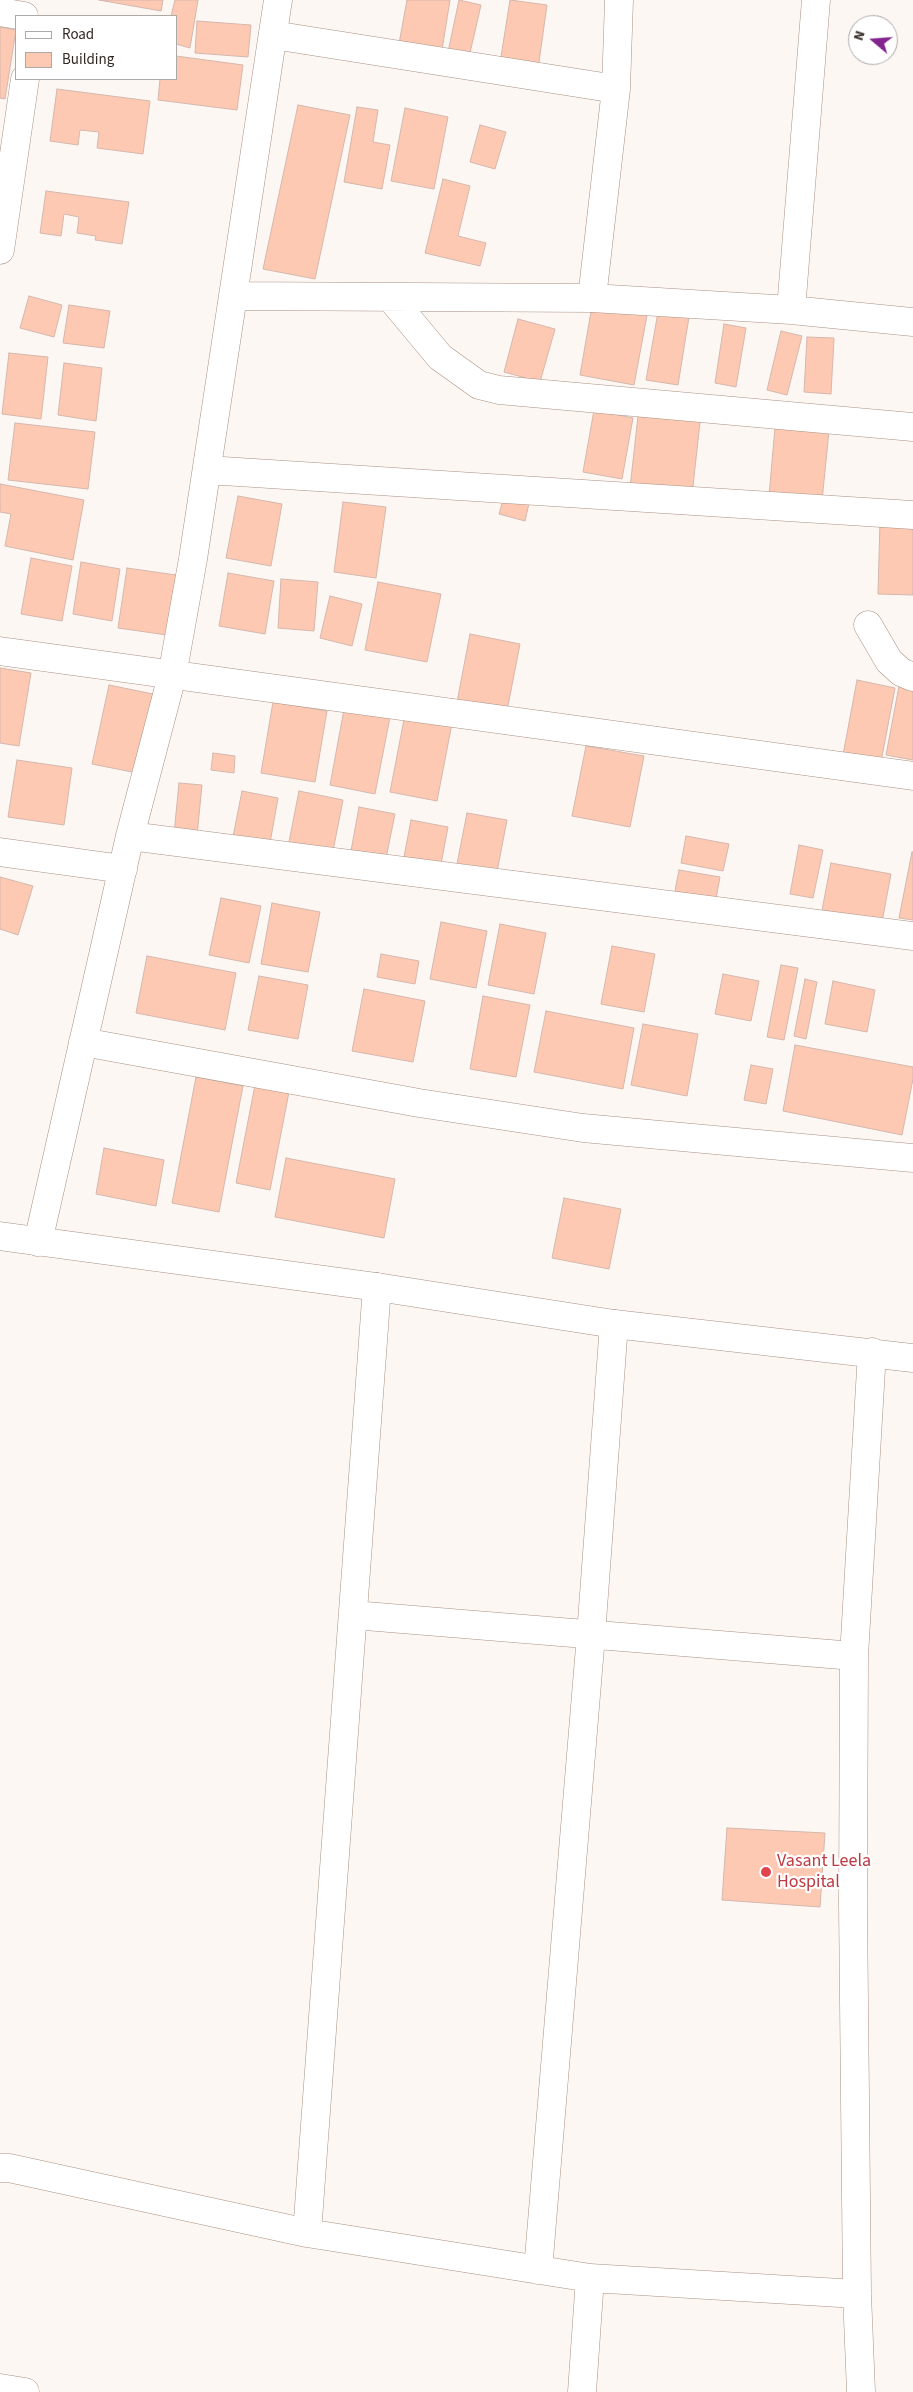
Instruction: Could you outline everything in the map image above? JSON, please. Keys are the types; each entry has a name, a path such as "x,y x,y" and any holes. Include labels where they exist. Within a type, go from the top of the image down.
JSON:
{"street":[{"path":"34,15 37,0"},
{"path":"38,1242 130,836 172,676 207,470 278,0"},
{"path":"592,298 616,89 619,0"},
{"path":"791,310 816,0"},
{"path":"0,12 18,15"},
{"path":"273,35 616,89"},
{"path":"0,250 4,196 25,80"},
{"path":"233,296 592,298 791,310 913,322"},
{"path":"390,297 440,357 479,385 498,390 913,428"},
{"path":"207,470 913,516"},
{"path":"868,625 889,661 901,672 913,677"},
{"path":"0,651 913,776"},
{"path":"130,836 913,936"},
{"path":"0,852 123,869"},
{"path":"83,1042 419,1104 583,1128 913,1158"},
{"path":"0,1236 377,1287 614,1324 913,1358"},
{"path":"307,2233 377,1287"},
{"path":"538,2270 591,1634 614,1324"},
{"path":"861,2392 857,2294 853,1904 854,1656 872,1352"},
{"path":"353,1615 854,1656"},
{"path":"0,2168 19,2170 307,2233 590,2278 857,2294"},
{"path":"582,2392 590,2278"},
{"path":"0,2388 25,2392"}],"building":[{"path":"99,0 163,0 161,11"},
{"path":"175,0 198,0 190,48 178,45 178,15 171,15"},
{"path":"407,0 450,0 441,56 398,49"},
{"path":"459,0 481,5 469,57 448,52"},
{"path":"510,0 547,5 538,69 500,63"},
{"path":"197,21 251,25 248,57 195,53"},
{"path":"0,27 15,30 15,36 5,99 0,98"},
{"path":"178,56 243,65 237,110 158,100 160,80 178,80"},
{"path":"57,89 150,101 143,154 97,148 99,132 80,130 78,145 50,141"},
{"path":"298,105 350,115 315,279 263,269"},
{"path":"357,107 378,110 373,142 390,145 382,189 344,182"},
{"path":"405,108 448,117 434,189 391,181"},
{"path":"480,125 506,132 495,169 470,162"},
{"path":"443,179 470,186 458,236 486,243 480,266 425,253"},
{"path":"46,191 129,202 122,244 95,240 96,236 77,233 79,217 64,214 61,236 40,233"},
{"path":"29,296 62,305 54,337 20,328"},
{"path":"593,300 648,310 634,385 580,375"},
{"path":"69,305 110,311 104,348 63,343"},
{"path":"658,312 689,317 678,385 646,380"},
{"path":"518,319 555,329 540,382 504,372"},
{"path":"724,324 746,328 736,387 715,383"},
{"path":"781,331 802,336 787,395 767,390"},
{"path":"807,337 834,338 831,394 804,392"},
{"path":"9,353 48,357 41,419 2,414"},
{"path":"64,363 102,368 96,421 58,415"},
{"path":"639,407 701,413 692,495 630,488"},
{"path":"594,410 633,418 622,479 583,472"},
{"path":"776,416 830,421 822,501 769,496"},
{"path":"15,423 95,432 88,489 8,480"},
{"path":"0,484 84,500 73,560 5,546 11,514 0,512"},
{"path":"505,493 530,499 525,521 499,514"},
{"path":"238,496 282,504 271,566 226,558"},
{"path":"343,502 386,507 376,578 334,572"},
{"path":"880,521 913,521 913,595 878,594"},
{"path":"31,558 72,566 62,621 21,614"},
{"path":"81,562 120,569 112,621 73,614"},
{"path":"127,568 176,575 167,635 118,628"},
{"path":"228,573 274,581 265,634 219,626"},
{"path":"281,579 318,582 314,631 278,628"},
{"path":"378,582 441,594 427,662 365,650"},
{"path":"330,596 362,604 352,646 320,638"},
{"path":"470,634 520,644 507,711 457,702"},
{"path":"0,668 31,673 19,746 0,743"},
{"path":"857,680 895,688 881,762 843,755"},
{"path":"109,685 153,694 137,773 92,764"},
{"path":"899,686 913,689 913,760 886,755"},
{"path":"273,702 327,711 315,782 261,773"},
{"path":"345,704 391,712 375,794 330,785"},
{"path":"407,704 454,713 437,801 390,792"},
{"path":"586,746 644,756 630,827 572,816"},
{"path":"213,753 235,756 234,773 211,770"},
{"path":"17,760 72,768 64,825 8,817"},
{"path":"179,783 202,785 197,836 174,834"},
{"path":"242,791 278,798 269,849 232,842"},
{"path":"299,791 343,800 332,856 288,847"},
{"path":"359,807 395,814 386,858 351,851"},
{"path":"467,813 507,820 496,877 456,869"},
{"path":"411,820 448,827 441,864 404,857"},
{"path":"686,836 729,844 723,871 681,863"},
{"path":"799,845 823,850 813,898 790,894"},
{"path":"913,852 913,920 899,918"},
{"path":"831,863 891,874 882,922 822,910"},
{"path":"679,870 720,877 715,904 674,896"},
{"path":"0,877 33,886 18,935 0,929"},
{"path":"221,898 261,906 249,963 209,955"},
{"path":"272,903 320,912 308,972 261,964"},
{"path":"441,922 487,931 476,988 430,979"},
{"path":"500,924 546,933 534,994 488,985"},
{"path":"612,946 655,954 644,1012 601,1004"},
{"path":"381,954 419,961 415,984 377,977"},
{"path":"147,956 236,973 225,1030 136,1013"},
{"path":"781,965 798,968 784,1040 767,1037"},
{"path":"723,974 759,981 751,1021 715,1014"},
{"path":"259,976 308,985 298,1039 248,1030"},
{"path":"805,979 817,982 806,1039 794,1036"},
{"path":"833,981 875,990 867,1032 825,1024"},
{"path":"364,989 425,1001 413,1062 352,1051"},
{"path":"483,996 530,1005 516,1077 470,1069"},
{"path":"546,1011 634,1028 623,1089 534,1072"},
{"path":"643,1024 698,1034 687,1096 631,1085"},
{"path":"795,1045 913,1067 913,1079 902,1135 783,1111"},
{"path":"751,1065 773,1069 766,1104 744,1100"},
{"path":"196,1077 243,1086 219,1212 172,1203"},
{"path":"255,1085 289,1092 270,1190 236,1183"},
{"path":"104,1148 164,1160 156,1206 96,1194"},
{"path":"286,1158 395,1179 384,1238 275,1217"},
{"path":"564,1198 621,1209 609,1269 552,1258"},
{"path":"727,1828 825,1833 820,1907 722,1900"}],"place":[{"name":"Vasant Leela Hospital","path":"766,1872"}]}
